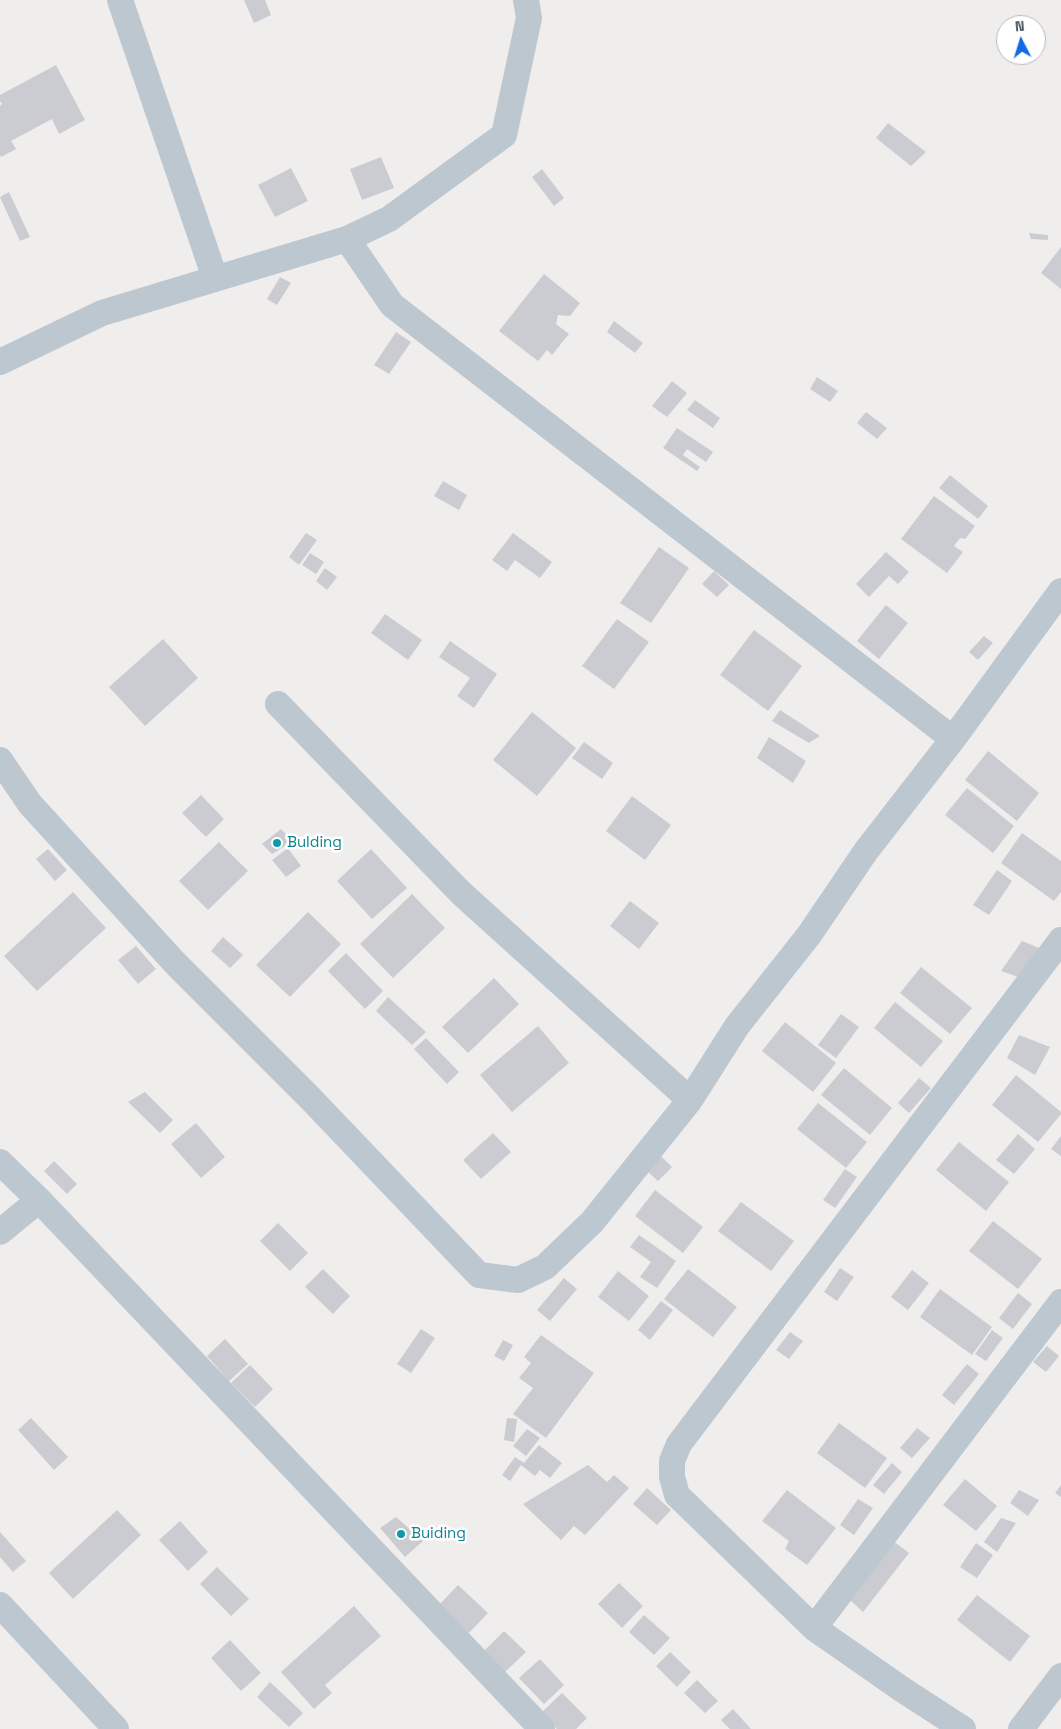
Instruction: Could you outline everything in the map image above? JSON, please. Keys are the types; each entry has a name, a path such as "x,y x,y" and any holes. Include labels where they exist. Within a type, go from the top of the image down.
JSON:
{"street":[{"path":"120,0 215,278"},
{"path":"0,362 102,313 347,239 390,219 504,135 529,18 526,0"},
{"path":"347,239 392,305 953,739"},
{"path":"0,760 30,804 175,963 310,1098 436,1232 479,1275 518,1280 544,1267 592,1222 690,1100 737,1026 809,935 866,851 953,739 1061,591"},
{"path":"278,704 461,893 690,1100"},
{"path":"963,1729 814,1628 677,1495 672,1477 672,1461 679,1444 1061,940"},
{"path":"0,1162 39,1200 542,1729"},
{"path":"0,1232 39,1200"},
{"path":"814,1628 1061,1302"},
{"path":"0,1605 116,1729"},
{"path":"1021,1729 1061,1676"}],"building":[{"path":"244,0 265,0 271,15 254,23"},
{"path":"56,65 85,120 59,134 52,119 11,141 16,149 1,157 0,106 2,104 0,95"},
{"path":"888,123 926,152 911,166 876,138"},
{"path":"381,157 394,188 362,200 350,169"},
{"path":"291,168 308,201 275,217 258,185"},
{"path":"542,169 564,198 554,206 532,177"},
{"path":"9,192 30,237 20,241 0,197"},
{"path":"1029,233 1048,235 1048,240 1031,239"},
{"path":"1061,247 1061,289 1041,273"},
{"path":"544,274 580,303 570,316 558,315 556,324 569,334 552,355 547,350 538,361 499,331"},
{"path":"280,277 291,283 277,305 267,299"},
{"path":"614,321 643,343 635,353 607,332"},
{"path":"396,332 411,342 389,374 374,365"},
{"path":"817,377 838,391 830,402 810,389"},
{"path":"672,381 687,393 667,417 652,406"},
{"path":"695,400 720,418 713,428 687,410"},
{"path":"866,412 887,428 877,439 857,423"},
{"path":"677,428 713,452 706,462 687,449 683,455 700,467 697,471 663,448"},
{"path":"950,475 988,506 978,519 939,488"},
{"path":"443,481 467,495 459,510 434,496"},
{"path":"934,496 975,526 965,539 960,538 954,546 963,552 947,573 901,539"},
{"path":"306,533 317,540 299,565 289,557"},
{"path":"513,533 552,562 540,578 515,560 507,571 492,560"},
{"path":"659,547 689,568 651,623 620,603"},
{"path":"886,552 909,572 898,584 889,576 869,597 856,584"},
{"path":"310,553 324,562 316,574 302,565"},
{"path":"325,568 337,577 327,590 316,581"},
{"path":"714,571 729,585 717,597 702,584"},
{"path":"886,605 908,623 879,659 857,641"},
{"path":"385,614 422,640 408,660 371,633"},
{"path":"617,619 649,642 614,689 582,666"},
{"path":"754,630 802,666 768,711 720,675"},
{"path":"984,636 993,643 978,660 969,652"},
{"path":"163,639 198,678 145,726 109,687"},
{"path":"450,641 497,674 474,708 457,696 470,678 439,657"},
{"path":"780,710 820,736 809,743 772,721"},
{"path":"532,712 576,748 537,796 493,760"},
{"path":"769,737 806,761 793,783 757,758"},
{"path":"584,742 613,763 602,779 572,758"},
{"path":"988,751 1039,793 1017,821 965,780"},
{"path":"967,788 1014,826 993,853 945,815"},
{"path":"201,795 224,819 206,837 182,813"},
{"path":"632,796 671,825 645,860 606,831"},
{"name":"Bulding","path":"281,829 293,841 272,854 262,844"},
{"path":"1022,833 1061,861 1061,892 1054,901 1001,863"},
{"path":"219,842 248,871 208,910 179,881"},
{"path":"288,848 301,866 286,877 272,860"},
{"path":"48,849 67,870 55,881 36,859"},
{"path":"371,849 407,888 372,919 337,881"},
{"path":"997,870 1012,881 989,915 973,905"},
{"path":"73,892 106,928 37,991 4,956"},
{"path":"412,894 445,928 393,978 360,944"},
{"path":"630,901 659,923 639,949 610,926"},
{"path":"308,912 341,944 290,997 256,965"},
{"path":"223,937 243,955 230,968 211,951"},
{"path":"1022,941 1042,949 1021,978 1001,971"},
{"path":"136,946 156,969 138,984 118,960"},
{"path":"346,953 383,991 365,1009 328,971"},
{"path":"921,967 972,1008 950,1034 900,993"},
{"path":"494,978 519,1004 468,1053 442,1027"},
{"path":"388,997 426,1032 412,1045 376,1011"},
{"path":"895,1002 943,1041 921,1067 874,1028"},
{"path":"841,1014 859,1027 836,1058 818,1045"},
{"path":"785,1022 836,1063 813,1092 762,1051"},
{"path":"538,1026 569,1063 512,1112 480,1075"},
{"path":"1019,1035 1050,1047 1035,1075 1007,1058"},
{"path":"426,1038 459,1072 447,1084 414,1049"},
{"path":"844,1068 892,1108 870,1135 821,1095"},
{"path":"1016,1075 1061,1112 1038,1142 992,1105"},
{"path":"919,1078 931,1088 909,1113 898,1103"},
{"path":"145,1092 173,1120 160,1133 128,1102"},
{"path":"818,1103 867,1142 846,1168 797,1129"},
{"path":"196,1123 225,1157 201,1178 171,1144"},
{"path":"493,1133 511,1152 481,1179 463,1160"},
{"path":"1018,1134 1035,1149 1014,1174 996,1160"},
{"path":"1061,1136 1061,1156 1051,1149"},
{"path":"959,1142 1009,1182 986,1211 936,1170"},
{"path":"660,1155 672,1167 658,1181 645,1169"},
{"path":"54,1161 77,1184 67,1194 44,1171"},
{"path":"845,1169 857,1177 835,1208 823,1200"},
{"path":"655,1190 703,1227 683,1253 635,1216"},
{"path":"741,1202 794,1241 771,1271 718,1231"},
{"path":"993,1221 1042,1259 1018,1289 969,1251"},
{"path":"278,1223 308,1253 290,1271 260,1241"},
{"path":"639,1235 676,1261 657,1288 640,1277 651,1262 630,1247"},
{"path":"840,1268 854,1277 837,1301 824,1292"},
{"path":"323,1269 350,1296 333,1314 305,1287"},
{"path":"688,1269 737,1307 713,1337 664,1299"},
{"path":"912,1270 929,1283 908,1310 891,1297"},
{"path":"618,1271 649,1296 629,1321 598,1297"},
{"path":"564,1278 577,1289 550,1321 537,1310"},
{"path":"940,1289 992,1327 972,1355 920,1317"},
{"path":"1018,1293 1032,1304 1013,1329 999,1318"},
{"path":"661,1301 673,1310 650,1340 638,1330"},
{"path":"421,1329 435,1338 411,1373 397,1364"},
{"path":"992,1330 1003,1338 986,1361 975,1354"},
{"path":"790,1332 803,1341 789,1359 776,1350"},
{"path":"541,1335 594,1373 546,1438 513,1414 533,1388 519,1378 531,1363 524,1357"},
{"path":"225,1339 248,1364 229,1381 207,1356"},
{"path":"503,1340 513,1345 504,1361 494,1356"},
{"path":"1047,1346 1059,1356 1046,1372 1033,1362"},
{"path":"967,1364 979,1374 954,1405 942,1395"},
{"path":"250,1365 273,1389 255,1407 231,1383"},
{"path":"31,1418 68,1457 54,1470 18,1430"},
{"path":"507,1418 517,1419 514,1442 504,1440"},
{"path":"839,1423 887,1458 865,1488 817,1453"},
{"path":"917,1428 930,1438 912,1458 900,1448"},
{"path":"527,1429 540,1438 526,1456 513,1446"},
{"path":"539,1445 562,1463 550,1478 540,1470 535,1476 521,1465 510,1481 502,1475 515,1457 524,1463"},
{"path":"892,1463 902,1472 884,1494 873,1485"},
{"path":"588,1465 607,1482 614,1475 629,1488 585,1535 574,1526 561,1540 523,1504"},
{"path":"965,1479 997,1506 976,1531 943,1505"},
{"path":"1061,1485 1061,1497 1055,1493"},
{"path":"647,1488 671,1510 657,1525 633,1504"},
{"path":"787,1490 836,1528 807,1565 785,1549 789,1541 762,1521"},
{"path":"1019,1490 1039,1500 1028,1516 1010,1503"},
{"path":"858,1499 873,1508 854,1535 840,1525"},
{"path":"117,1510 141,1535 73,1599 49,1573"},
{"name":"Buiding","path":"396,1517 423,1541 405,1557 380,1528"},
{"path":"1001,1518 1016,1523 997,1552 984,1542"},
{"path":"180,1521 208,1552 188,1571 159,1540"},
{"path":"0,1532 26,1561 13,1572 0,1557"},
{"path":"893,1541 909,1553 863,1612 849,1599"},
{"path":"976,1543 993,1555 977,1578 960,1567"},
{"path":"217,1567 249,1599 231,1616 200,1584"},
{"path":"619,1583 643,1606 622,1628 598,1604"},
{"path":"458,1585 488,1613 469,1633 439,1605"},
{"path":"977,1595 1030,1636 1010,1662 957,1620"},
{"path":"354,1606 381,1636 325,1685 332,1693 314,1709 281,1672"},
{"path":"644,1615 670,1638 654,1655 629,1632"},
{"path":"504,1631 526,1652 505,1672 484,1651"},
{"path":"230,1640 261,1673 241,1691 211,1658"},
{"path":"670,1652 691,1672 677,1687 656,1666"},
{"path":"540,1659 564,1685 544,1704 519,1678"},
{"path":"697,1680 718,1701 705,1713 684,1693"},
{"path":"270,1682 303,1713 289,1727 257,1697"},
{"path":"562,1693 587,1718 576,1729 557,1729 541,1713"},
{"path":"733,1709 751,1729 730,1729 721,1720"}],"place":[{"name":"Bulding","path":"277,843"},
{"name":"Buiding","path":"401,1534"}]}
